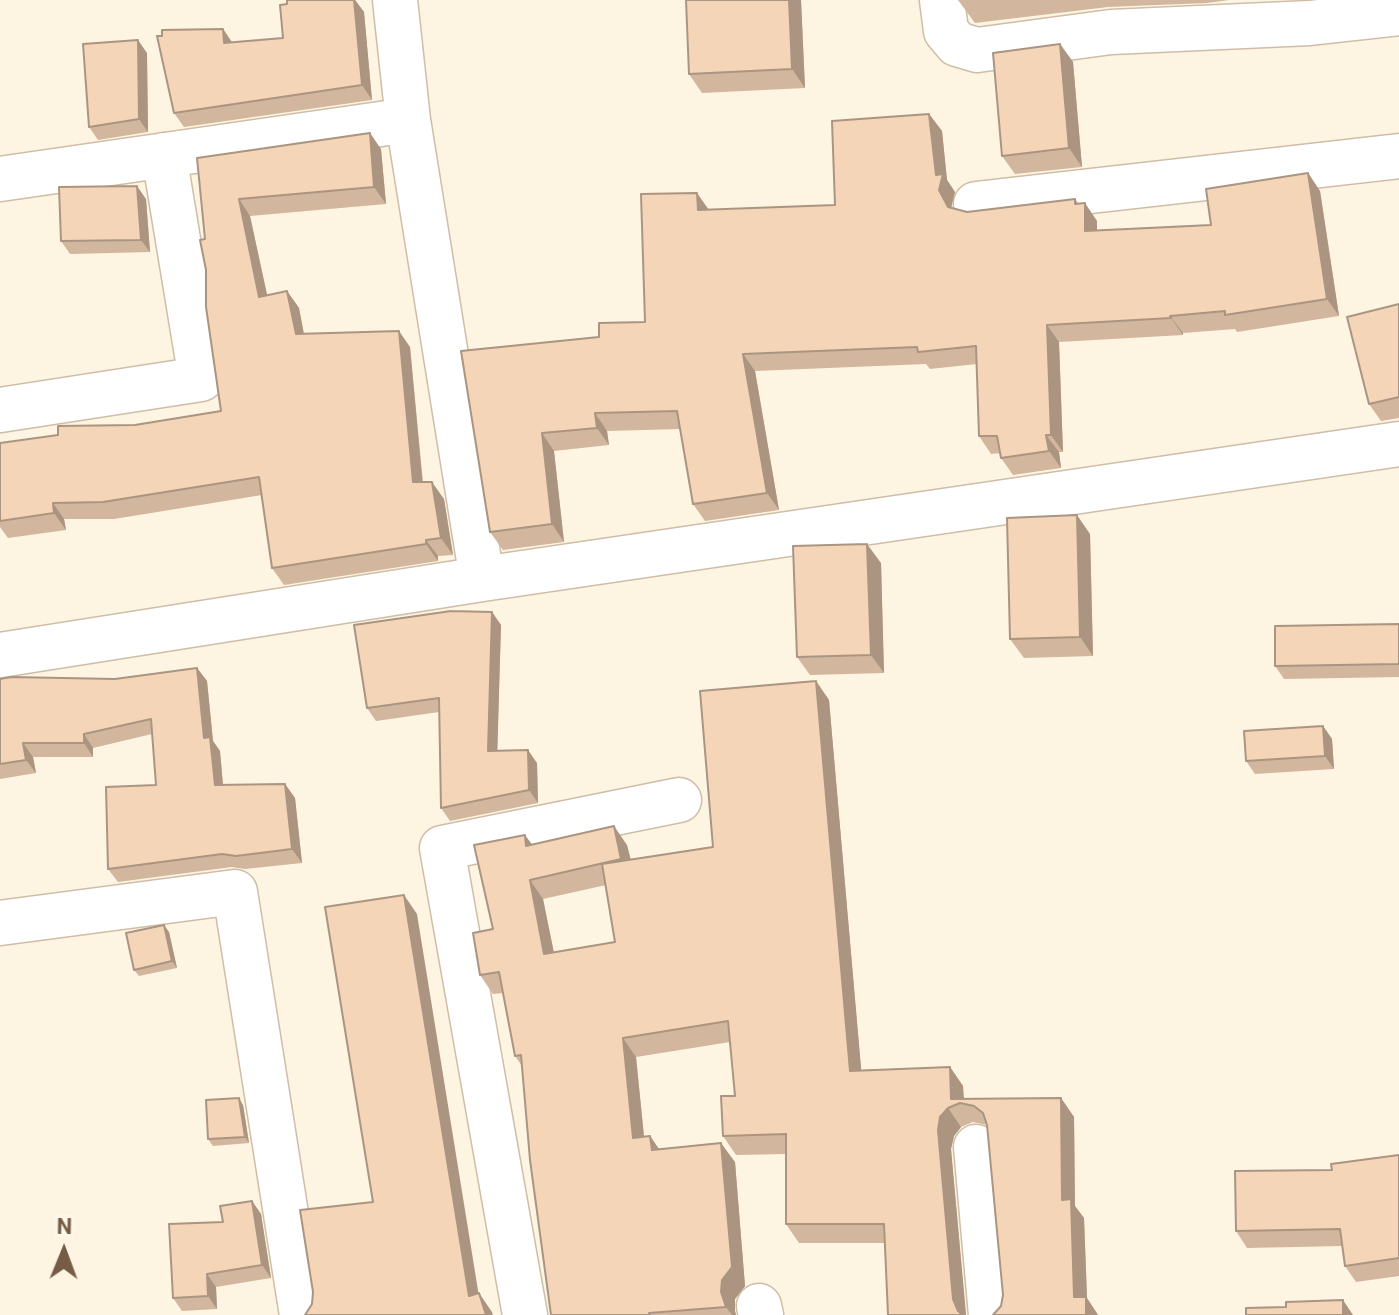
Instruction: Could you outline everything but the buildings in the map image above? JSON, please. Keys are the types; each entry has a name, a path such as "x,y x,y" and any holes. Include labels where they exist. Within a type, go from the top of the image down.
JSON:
{"street":[{"path":"395,0 408,120 482,579"},
{"path":"942,0 946,31 957,44 977,50 1111,32 1310,23 1399,13"},
{"path":"0,179 408,120"},
{"path":"0,410 201,379 164,155"},
{"path":"976,204 1399,156"},
{"path":"0,655 482,579 1399,444"},
{"path":"525,1315 442,848 679,800"},
{"path":"0,923 235,892 300,1315"},
{"path":"976,1147 991,1315"}]}
